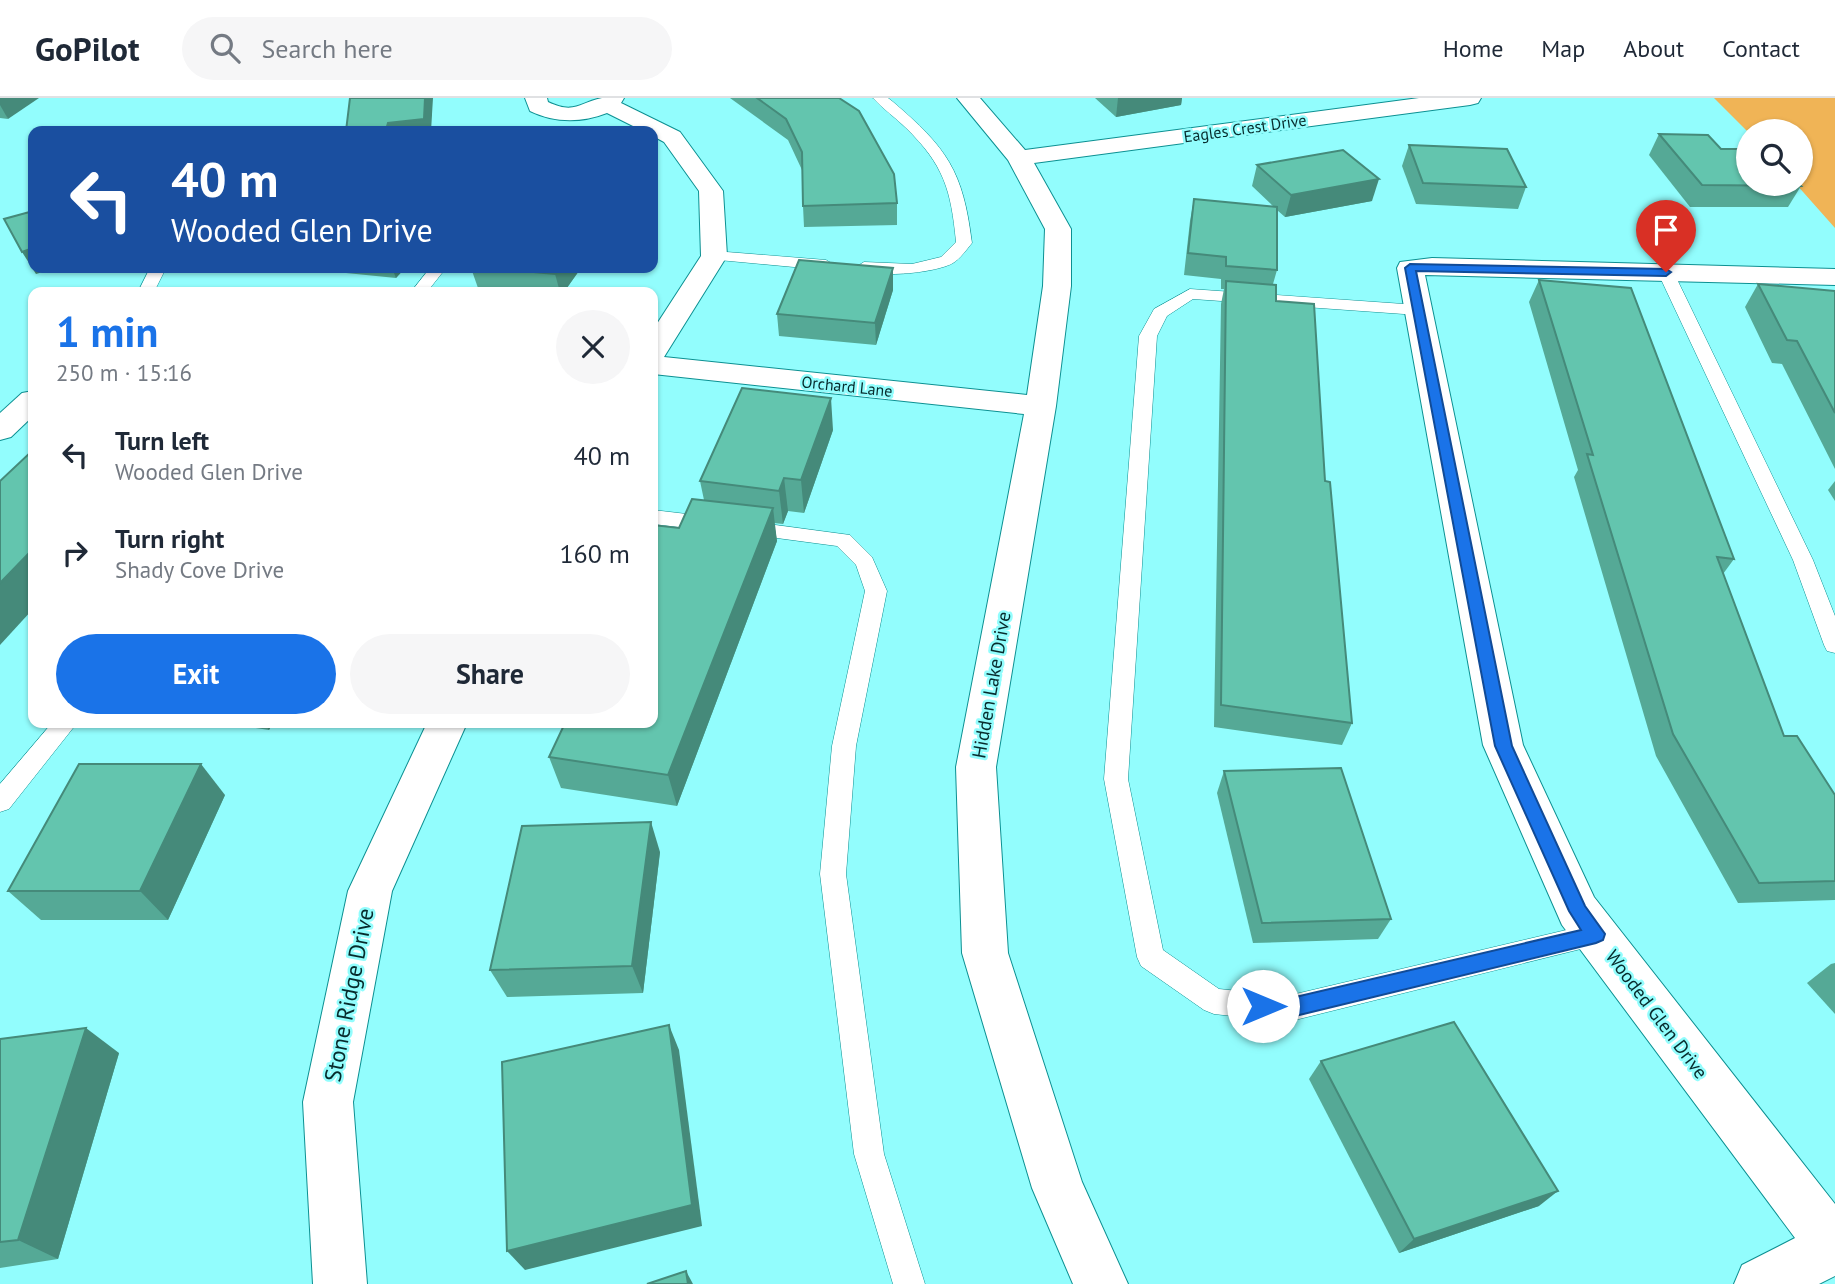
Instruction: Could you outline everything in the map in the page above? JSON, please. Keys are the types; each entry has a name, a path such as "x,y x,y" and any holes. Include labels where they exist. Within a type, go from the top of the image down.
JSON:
{"street":[{"path":"536,98 538,106 556,113 583,112 609,101 653,126"},
{"name":"Hidden Lake Drive","path":"968,98 1019,158 1058,229 1057,286 1041,406 976,767 985,953 1058,1188 1101,1284"},
{"path":"1274,98 1301,121"},
{"name":"Eagles Crest Drive","path":"1019,158 1470,98"},
{"path":"658,129 672,137 711,191 714,256 658,344"},
{"name":"Wooded Glen Drive","path":"1666,272 1410,268 1503,746 1578,911 1835,1247"},
{"path":"1666,272 1835,277"},
{"name":"Orchard Lane","path":"658,366 1041,406"},
{"path":"0,430 28,405"},
{"name":"Stone Ridge Drive","path":"340,1284 328,1102 370,891 445,728"},
{"path":"1761,1284 1835,1247"}],"lane":[{"path":"714,256 912,269 947,260 964,243 962,219 945,164 895,110 880,98"},
{"path":"1666,272 1803,560 1835,645"},
{"path":"423,287 434,273"},
{"path":"1419,310 1190,294 1160,313 1148,337 1116,779 1152,957 1214,1001 1287,1009 1596,934"},
{"path":"658,518 844,540 865,562 876,591 844,746 833,874 869,1154 909,1284"},
{"path":"0,802 61,728"}],"shaded area":[{"path":"1714,98 1835,98 1835,228 1807,196 1813,196 1813,119 1736,120"}],"building":[{"path":"350,98 425,98 424,119 388,123 387,126 347,126"},
{"path":"757,98 839,98 859,111 894,174 897,203 803,206 802,152 786,119"},
{"path":"1659,134 1708,135 1721,149 1736,149 1736,185 1702,185"},
{"path":"1409,145 1507,149 1526,187 1423,183"},
{"path":"1343,150 1379,179 1291,195 1257,165"},
{"path":"1194,199 1277,207 1277,270 1226,266 1226,257 1188,253"},
{"path":"28,212 28,250 22,252 4,219"},
{"path":"799,260 893,268 875,323 777,314"},
{"path":"1539,280 1631,288 1734,559 1717,557 1784,736 1797,736 1835,795 1835,881 1759,883 1673,734 1587,454 1593,455"},
{"path":"1226,281 1276,285 1276,301 1314,304 1325,481 1330,482 1352,723 1221,705"},
{"path":"1758,284 1835,291 1835,413 1797,341 1787,340"},
{"path":"742,388 831,398 801,480 784,478 779,491 700,481"},
{"path":"28,455 28,554 0,583 0,481"},
{"path":"692,499 773,508 668,775 549,757 563,728 658,728 658,526 679,528"},
{"path":"79,764 201,764 140,891 8,891"},
{"path":"1341,768 1391,919 1262,923 1224,771"},
{"path":"651,822 632,966 490,970 522,826"},
{"path":"1454,1022 1558,1191 1414,1239 1321,1061"},
{"path":"669,1025 692,1205 507,1251 502,1062"},
{"path":"86,1028 18,1240 0,1242 0,1039"},
{"path":"686,1271 688,1284 647,1284"}],"route":[{"path":"1263,1006 1287,1009 1596,934 1578,911 1503,746 1410,268 1432,266 1666,272"}]}
